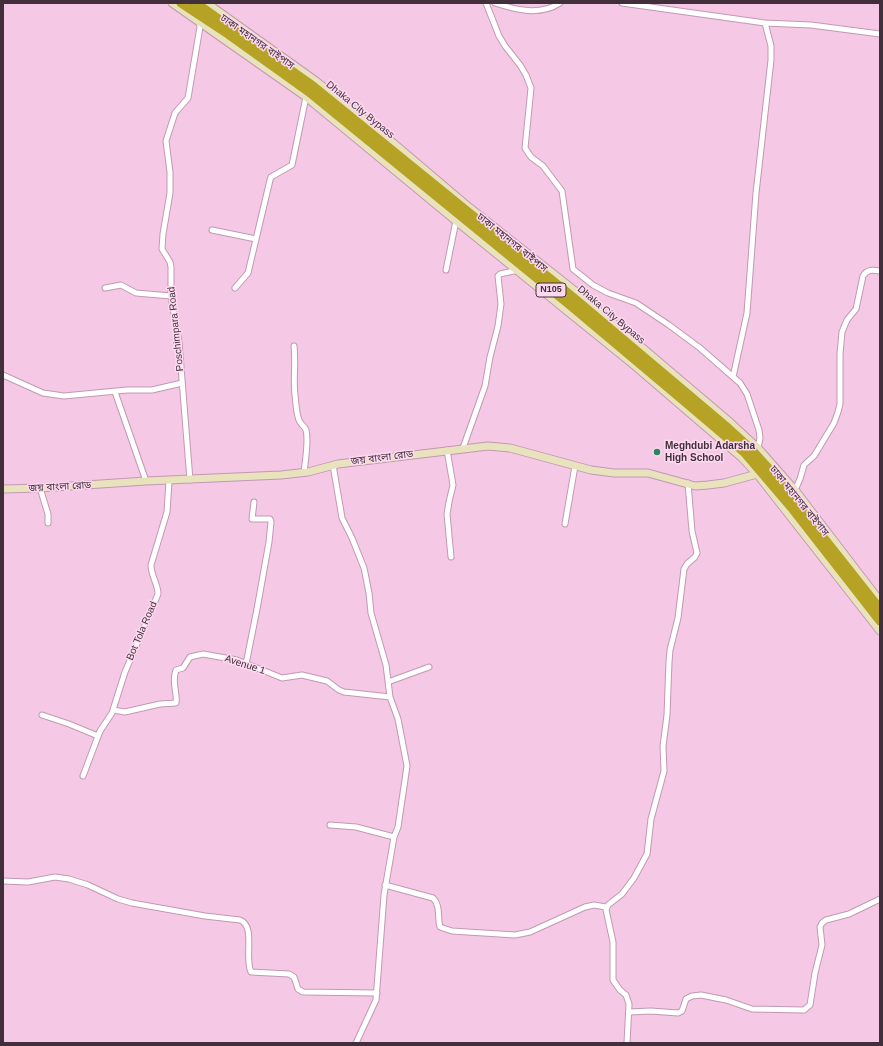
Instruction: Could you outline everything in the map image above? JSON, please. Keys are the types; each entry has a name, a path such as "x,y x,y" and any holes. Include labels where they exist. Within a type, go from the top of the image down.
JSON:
{"highway":[{"name":"ঢাকা মহানগর বাইপাস","path":"181,3 228,34 309,92 565,301 744,452 791,507 880,621"},
{"name":"Dhaka City Bypass","path":"196,3 319,91 574,298 728,428 750,448 770,470 880,609"}],"main road":[{"path":"172,3 306,97 682,405 741,457 757,474 880,631"},
{"path":"207,3 316,82 378,130 464,203 614,324 731,423 758,448 795,490 880,601"},
{"name":"জয় বাংলা রোড","path":"3,489 146,481 281,476 304,473 332,465 480,446 504,447 575,466 605,472 648,473 695,486 708,485 757,474"}],"street":[{"path":"486,3 499,36 520,64 531,88 525,148 531,157 543,166 562,191 572,266 593,285 608,293 636,303 669,325 690,340 740,383 747,394 760,434 758,448"},
{"path":"495,3 508,8 530,11 544,10 560,3"},
{"path":"622,3 765,23 811,25 880,34"},
{"name":"Poschimpara Road","path":"190,480 179,342 171,296 171,267 170,262 162,249 170,193 170,172 166,141 175,113 188,98 200,27 199,21"},
{"path":"733,377 747,313 756,193 771,60 771,46 765,23"},
{"path":"235,288 248,273 271,177 292,165 306,97"},
{"path":"446,270 456,221"},
{"path":"212,230 256,240"},
{"path":"463,448 485,386 490,357 498,326 501,304 498,276 500,274 518,270"},
{"path":"795,490 804,465 814,456 834,423 838,412 840,404 841,379 840,340 844,326 856,309 863,276 865,272 869,270 880,271"},
{"path":"105,288 121,285 136,293 171,296"},
{"path":"294,346 296,359 294,386 296,409 299,422 304,425 306,430 304,473"},
{"path":"3,375 43,393 64,396 127,390 157,389 182,383"},
{"path":"115,392 146,481"},
{"path":"447,450 453,485 447,514 451,556"},
{"path":"332,465 342,518 364,568 369,593 370,613 386,666 390,697 398,719 407,766 398,827 394,837 385,885 376,1000 356,1043"},
{"path":"566,524 575,466"},
{"name":"Bot Tola Road","path":"82,776 98,736 113,710 125,672 158,594 151,574 151,565 167,512 169,481"},
{"path":"626,1043 629,1004 626,995 620,990 613,980 613,942 606,907 625,891 647,854 651,819 664,771 663,746 667,715 669,655 678,618 684,569 686,564 695,557 697,553 692,530 688,484"},
{"path":"40,488 48,514 48,523"},
{"path":"246,664 269,542 271,522 270,520 252,519 254,502"},
{"name":"Avenue 1","path":"113,710 128,712 160,704 176,703 174,682 175,672 183,668 187,659 192,656 203,654 237,660 282,678 305,676 327,681 344,692 390,697"},
{"path":"388,682 429,668"},
{"path":"42,715 98,736"},
{"path":"330,826 359,827 394,837"},
{"path":"3,881 28,882 55,878 69,879 88,885 118,899 132,903 205,916 244,921 248,927 248,960 251,972 289,974 294,977 298,989 303,992 377,993"},
{"path":"385,885 433,898 437,901 440,927 452,931 515,935 530,932 585,907 594,905 606,907"},
{"path":"629,1012 651,1011 678,1013 682,1012 686,999 701,994 726,1000 752,1009 804,1010 810,1005 815,973 822,944 820,927 822,923 826,920 849,914 880,900"}],"place":[{"name":"Meghdubi Adarsha High School","path":"657,452"}]}
